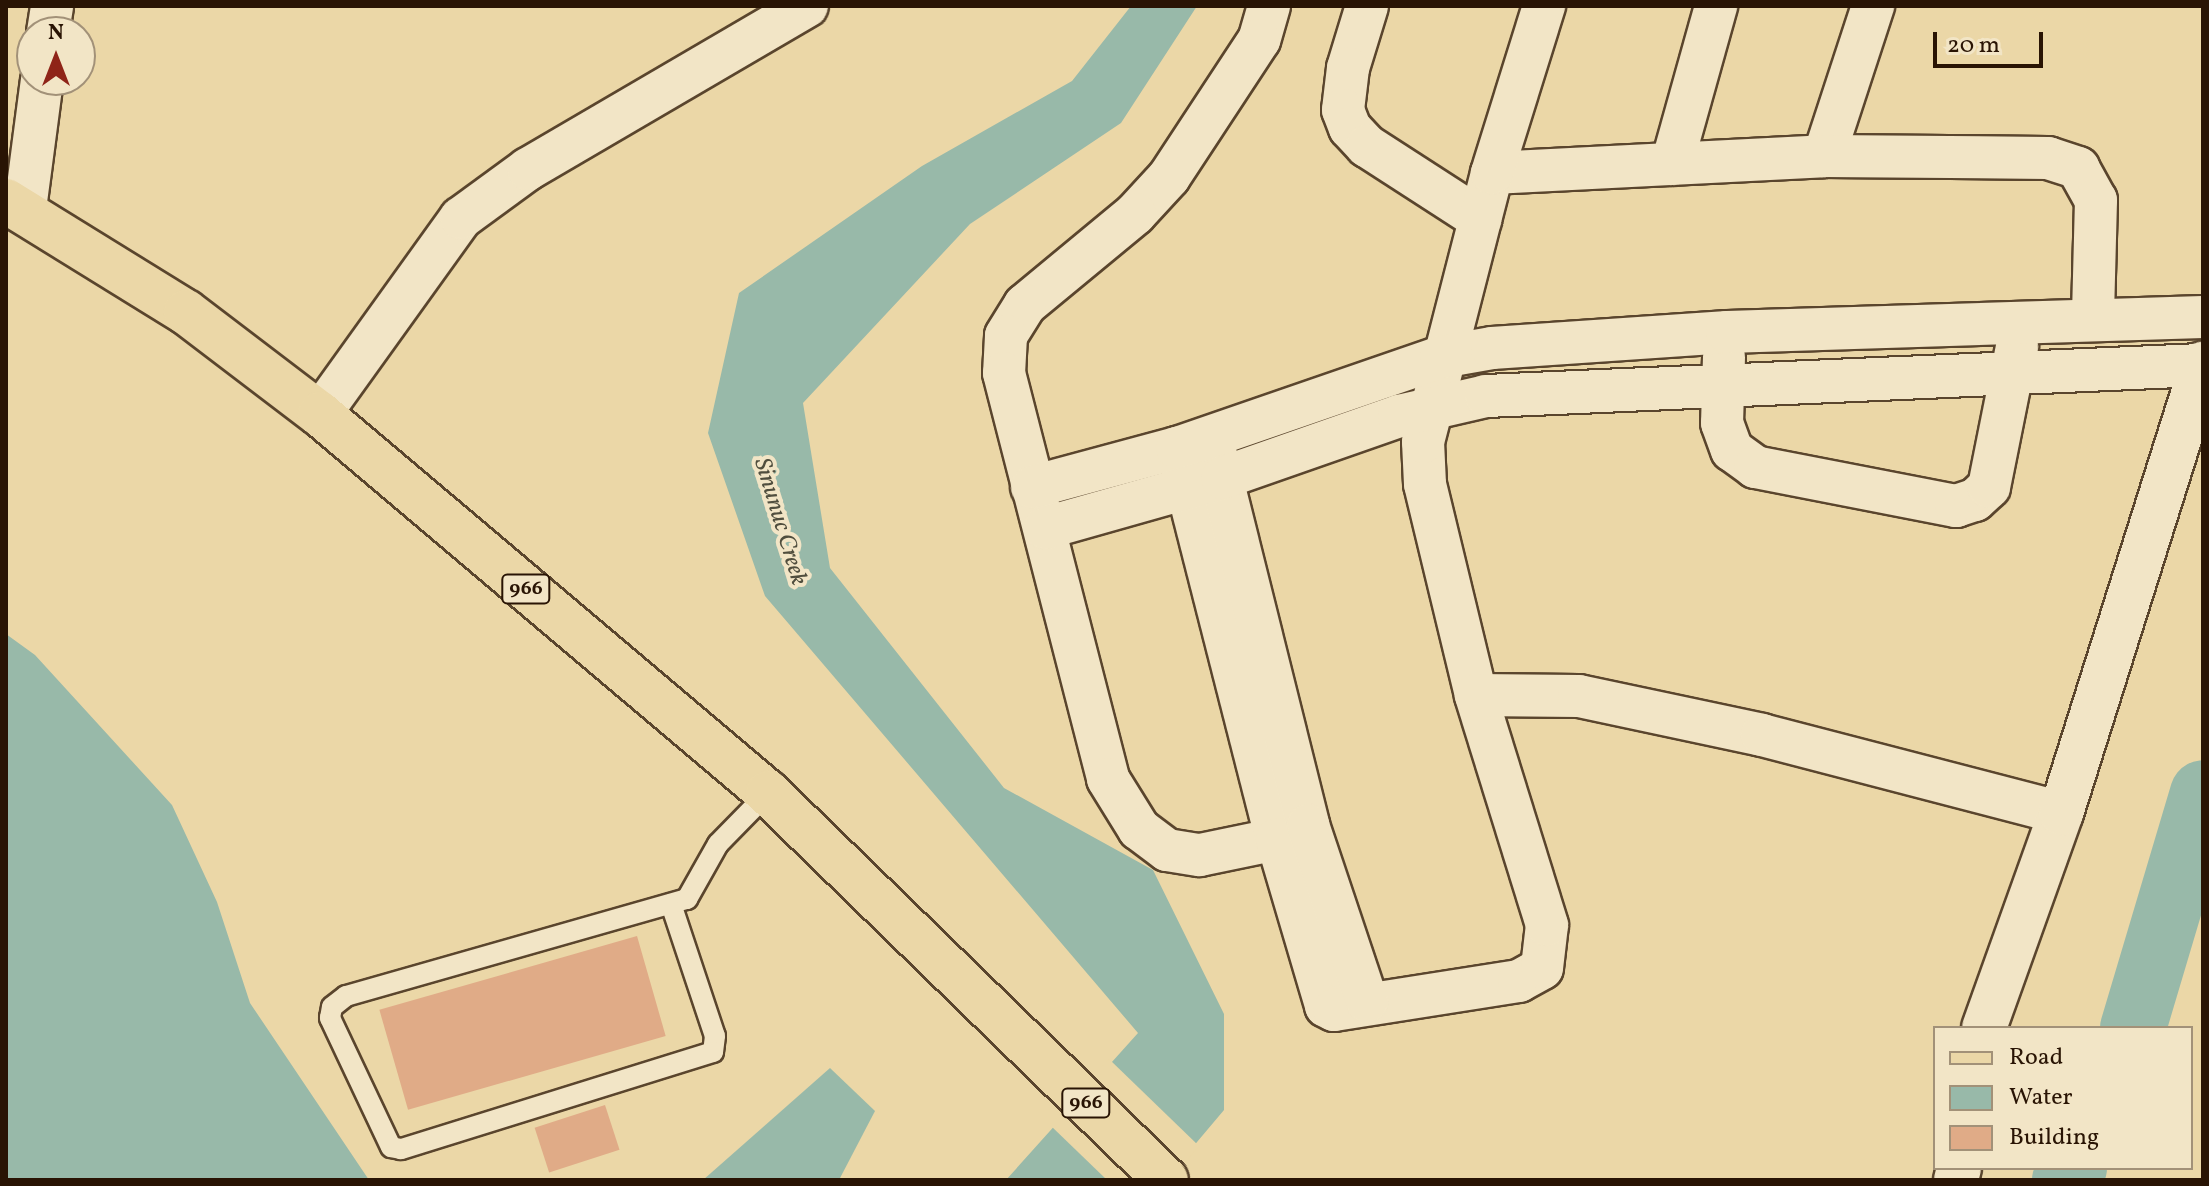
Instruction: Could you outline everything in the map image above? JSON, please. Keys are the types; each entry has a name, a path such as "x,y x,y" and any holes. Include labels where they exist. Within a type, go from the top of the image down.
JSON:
{"main road":[{"name":"966","path":"16,205 186,312 320,414 768,793 1166,1180"}],"street":[{"path":"320,414 461,218 528,169 807,6"},
{"path":"1269,6 1259,40 1169,177 1135,214 1025,305 1006,336 1004,373 1108,779 1139,829 1167,850 1200,855 1292,832"},
{"path":"1367,6 1348,68 1343,110 1350,128 1367,146 1480,219"},
{"path":"1200,462 1292,832 1326,1006 1334,1010 1367,1001 1519,981 1542,968 1547,925 1476,695 1425,484 1428,408 1492,173 1544,6"},
{"path":"1672,164 1716,6"},
{"path":"1824,156 1873,6"},
{"path":"16,205 39,96"},
{"path":"1492,173 1824,156 2048,158 2078,168 2096,200 2093,317"},
{"path":"1045,528 1441,357 1492,348 1727,332 2022,324 2093,317 2203,317"},
{"path":"1727,332 1722,423 1732,450 1755,467 1956,506 1975,500 1989,487 2022,324"},
{"path":"1032,487 1200,462 1486,396 2203,365 2061,813 1985,1026"},
{"path":"1476,695 1579,696 1762,735 2061,813"}],"lane":[{"path":"671,904 715,1036 713,1052 401,1149 391,1147 330,1018 339,1002 687,899 718,844 768,793"}],"water":[{"name":"Sinunuc Creek","path":"1131,6 1197,6 1121,123 970,224 803,403 830,568 1004,788 1153,870 1224,1014 1224,1110 1165,1180 1006,1180 1138,1033 765,596 708,433 739,293 922,166 1072,81"},
{"path":"6,634 35,655 172,805 217,902 250,1003 369,1180 6,1180"},
{"path":"830,1068 875,1111 839,1180 703,1180"}],"pier":[{"path":"1109,1059 1199,1146 1170,1180 1107,1180 1050,1125"}],"building":[{"path":"637,936 666,1036 408,1110 379,1010"},
{"path":"605,1105 620,1150 549,1173 535,1128"}],"waterway":[{"path":"2134,1026 2203,793"},
{"path":"2065,1180 2072,1170"}]}
